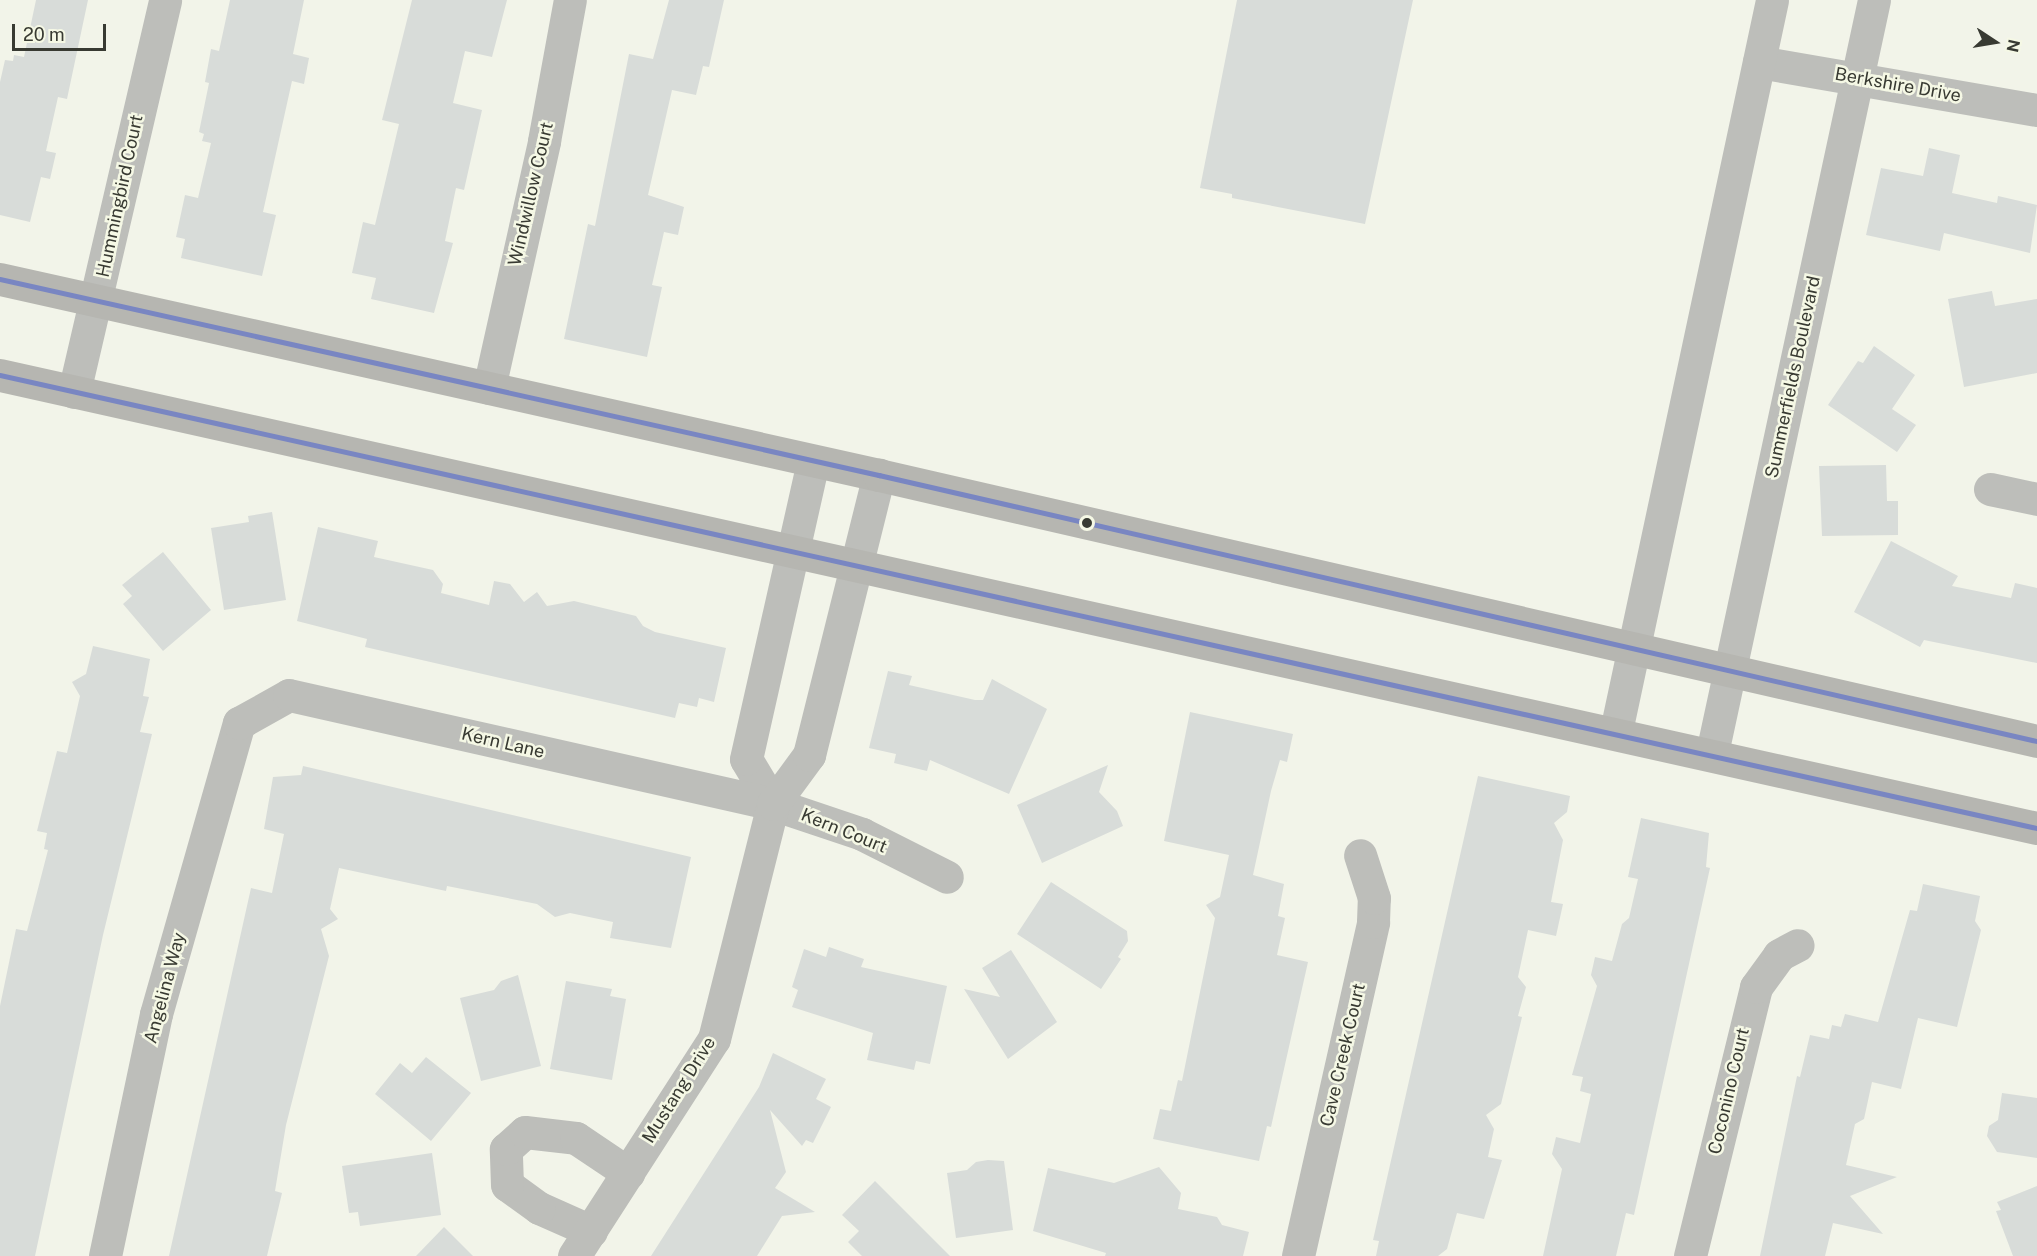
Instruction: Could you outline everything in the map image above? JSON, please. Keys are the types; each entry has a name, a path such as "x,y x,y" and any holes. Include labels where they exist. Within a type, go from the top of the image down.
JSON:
{"main road":[{"path":"0,279 879,475 1730,673 2037,741"},
{"path":"0,375 1616,731 2037,828"}],"street":[{"name":"Hummingbird Court","path":"74,392 97,301 165,0"},
{"name":"Windwillow Court","path":"489,388 544,141 570,0"},
{"path":"1616,731 1772,0"},
{"name":"Summerfields Boulevard","path":"1712,753 1874,0"},
{"name":"Berkshire Drive","path":"1759,62 1857,77 2037,110"},
{"path":"773,804 746,759 813,461"},
{"name":"Mustang Drive","path":"583,1243 714,1039 773,804 809,755 859,565 879,475"},
{"path":"1990,489 2037,499"},
{"name":"Kern Lane","path":"239,723 289,695 773,804"},
{"name":"Angelina Way","path":"105,1256 156,1014 239,723"},
{"name":"Kern Court","path":"773,804 862,834 946,877"},
{"name":"Cave Creek Court","path":"1298,1256 1374,922 1374,898 1360,855"},
{"name":"Coconino Court","path":"1690,1256 1756,987 1779,955 1798,945"},
{"path":"583,1243 507,1185 506,1149 525,1132 576,1138 628,1173"}],"building":[{"path":"36,0 88,0 67,99 58,97 46,151 56,153 50,179 41,177 30,222 0,215 0,82 5,60 13,61 14,55 24,57"},
{"path":"230,0 304,0 293,54 309,58 304,84 292,81 263,212 276,215 262,276 181,258 185,239 176,237 185,195 198,198 211,143 202,141 204,134 199,132 209,83 205,82 211,49 219,51"},
{"path":"412,0 507,0 492,57 465,51 453,103 482,110 464,190 456,188 445,241 453,243 434,313 371,299 376,278 352,273 363,222 375,225 399,124 382,120"},
{"path":"669,0 724,0 709,67 703,66 696,95 672,90 648,195 684,207 678,235 664,232 652,285 662,287 647,357 564,339 588,224 595,226 629,54 653,59"},
{"path":"1237,0 1413,0 1365,224 1232,198 1232,194 1200,188"},
{"path":"1929,148 1960,155 1952,193 1997,203 1998,196 2037,205 2030,253 1944,233 1940,251 1866,235 1881,168 1923,176"},
{"path":"1992,291 1995,306 2037,299 2037,373 1964,387 1948,299"},
{"path":"1874,346 1915,375 1892,409 1916,425 1897,452 1828,405 1858,361 1863,363"},
{"path":"1886,465 1887,501 1898,501 1898,535 1822,536 1819,466"},
{"path":"272,512 286,600 224,610 211,528 249,522 248,516"},
{"path":"318,527 378,541 374,557 433,570 443,584 441,593 489,605 494,581 510,584 524,602 537,592 547,606 574,601 636,616 643,626 655,632 726,648 714,702 699,698 697,707 679,703 675,718 365,647 367,639 297,621"},
{"path":"1891,541 1958,576 1952,586 2011,598 2015,583 2037,588 2037,663 1924,640 1920,647 1854,612"},
{"path":"163,552 211,610 163,651 123,604 132,596 122,585"},
{"path":"93,646 150,659 143,696 149,697 140,732 152,734 103,935 35,1256 0,1256 0,1006 16,929 27,931 48,850 44,849 47,833 37,831 57,751 67,753 80,696 72,682 86,674"},
{"path":"888,671 912,676 909,685 975,700 983,700 992,679 1047,709 1009,794 930,760 927,771 894,763 896,754 869,748"},
{"path":"1190,712 1293,734 1287,762 1280,760 1271,791 1253,875 1284,884 1278,916 1285,918 1277,955 1308,962 1271,1127 1267,1126 1259,1161 1153,1139 1160,1109 1171,1111 1178,1080 1182,1081 1215,918 1206,905 1220,897 1229,855 1164,841"},
{"path":"1108,765 1099,792 1117,811 1123,826 1042,863 1017,805"},
{"path":"303,766 691,857 671,948 610,938 613,922 570,913 555,917 537,904 447,886 446,891 339,868 330,909 338,919 321,929 329,956 286,1125 275,1191 282,1193 267,1256 169,1256 251,888 272,893 284,834 264,829 273,777 301,775"},
{"path":"1478,776 1570,796 1567,812 1554,823 1563,840 1551,902 1563,904 1556,936 1528,930 1518,977 1526,987 1518,1016 1522,1017 1501,1104 1486,1115 1494,1129 1488,1157 1502,1160 1484,1219 1457,1213 1447,1249 1438,1256 1376,1256 1379,1241 1373,1240"},
{"path":"1641,818 1709,833 1706,867 1710,868 1634,1215 1626,1213 1616,1256 1543,1256 1562,1169 1552,1154 1556,1137 1580,1143 1591,1094 1580,1091 1583,1077 1572,1075 1597,986 1591,975 1595,957 1612,961 1622,924 1629,918 1638,879 1628,877"},
{"path":"1051,882 1127,931 1128,941 1118,957 1121,959 1101,989 1017,934"},
{"path":"1923,884 1980,896 1975,921 1981,930 1957,1027 1918,1018 1901,1089 1872,1082 1864,1119 1855,1124 1846,1165 1897,1177 1850,1196 1883,1234 1833,1223 1825,1256 1760,1256 1797,1076 1800,1077 1810,1035 1829,1039 1832,1025 1841,1027 1845,1014 1878,1022 1910,910 1917,911"},
{"path":"829,947 864,959 861,967 947,986 930,1064 916,1061 914,1070 867,1060 873,1033 792,1007 798,990 792,987 804,949 826,957"},
{"path":"1011,950 1057,1022 1008,1059 964,989 1000,997 982,968"},
{"path":"518,975 541,1066 481,1081 460,998 494,990 501,981"},
{"path":"566,981 612,989 610,996 626,999 612,1080 550,1069"},
{"path":"773,1053 826,1079 816,1099 831,1107 813,1143 806,1140 802,1146 770,1110 786,1172 775,1188 815,1212 782,1216 757,1256 651,1256 759,1087"},
{"path":"426,1057 471,1093 431,1141 375,1094 400,1063 412,1073"},
{"path":"2002,1093 2037,1098 2037,1158 1997,1152 1987,1136 1989,1126 1998,1120"},
{"path":"432,1153 441,1215 360,1226 358,1212 349,1213 342,1166"},
{"path":"1004,1161 1013,1230 956,1238 947,1173 967,1170 976,1162"},
{"path":"1159,1167 1181,1193 1178,1209 1217,1217 1222,1225 1249,1232 1243,1256 1105,1256 1106,1253 1033,1231 1048,1168 1114,1183"},
{"path":"875,1181 950,1256 862,1256 848,1242 859,1231 842,1215"},
{"path":"2037,1186 2037,1256 2013,1256 1996,1211 2001,1210 1997,1202"},
{"path":"444,1227 473,1256 416,1256"}],"transit line":[{"path":"0,279 879,475 2037,741"},
{"path":"0,375 2037,828"}]}
